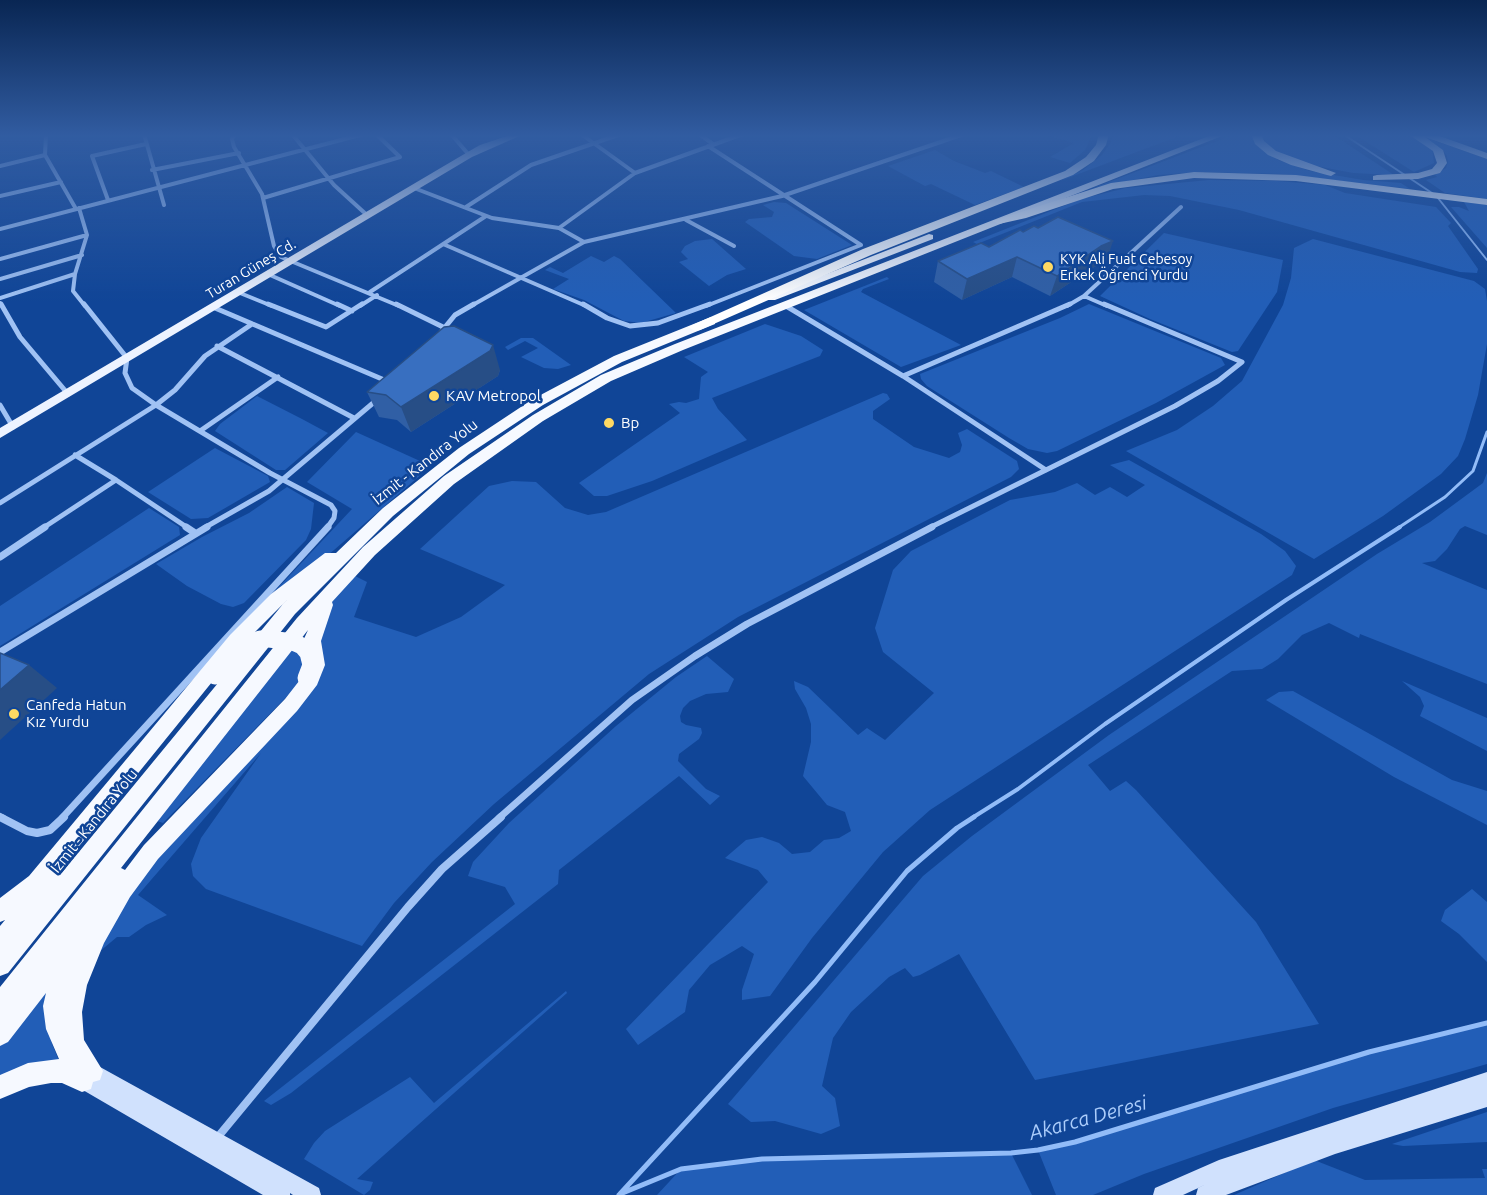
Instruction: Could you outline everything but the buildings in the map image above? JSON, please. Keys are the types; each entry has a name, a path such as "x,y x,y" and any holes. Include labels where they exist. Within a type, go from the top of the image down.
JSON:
{"highway":[{"path":"694,327 853,257 1026,190"},
{"name":"İzmit - Kandıra Yolu","path":"0,965 289,609 366,533 436,472 464,451 538,402 592,372 694,327 1051,190"},
{"name":"İzmit - Kandıra Yolu","path":"0,1005 303,623 369,551 449,480 555,408 606,378 1079,190"},
{"path":"999,221 1022,216 1100,190"},
{"path":"1387,190 1487,202"},
{"path":"0,943 6,921 236,640 277,599 312,570 366,533"},
{"path":"86,1076 72,1042 70,1012 76,985 96,936 123,890 166,834 291,705 311,680 316,665 312,641 319,616 332,591"},
{"path":"0,1034 81,927 177,811 289,700 306,678 311,665 308,653 302,646 293,642 260,639 245,644 235,651 6,921"},
{"path":"81,927 59,981 55,1006 58,1029 66,1048 86,1076"},
{"path":"0,1087 28,1076 51,1071 86,1076"},
{"path":"0,1100 32,1085 86,1076"}],"main road":[{"name":"Turan Güneş Cd.","path":"0,434 411,190"},
{"path":"86,1076 214,1140 312,1195"},
{"path":"86,1076 281,1195"},
{"path":"1162,1195 1219,1169 1487,1081"},
{"path":"1205,1195 1228,1184 1335,1145 1487,1098"}],"street":[{"path":"0,196 27,190"},
{"path":"0,817 27,831 37,833 50,830 59,822 327,528 334,518 335,511 331,505 282,480 156,405 139,394 126,380 124,373 127,358 74,291 75,274 87,235 78,208 66,190"},
{"path":"104,190 108,200"},
{"path":"0,229 148,190"},
{"path":"160,190 164,205"},
{"path":"259,190 263,198 274,246 281,257 377,295 443,327"},
{"path":"263,198 292,190"},
{"path":"340,190 368,216"},
{"path":"419,190 486,216 516,223 558,228 584,242"},
{"path":"466,207 493,190"},
{"path":"558,228 612,190"},
{"path":"443,244 576,300 619,323 643,326 658,323 722,300 861,245 773,190"},
{"path":"433,343 443,327 455,315 584,242 685,220 800,190"},
{"path":"903,376 1061,310 1084,296 1181,207"},
{"path":"370,292 486,216"},
{"path":"685,220 734,246"},
{"path":"0,259 87,235"},
{"path":"0,279 82,255"},
{"path":"0,298 75,274"},
{"path":"270,275 352,311"},
{"path":"240,293 326,327 377,295"},
{"path":"214,1140 442,869 632,700 695,656 747,624 1198,394 1242,362 1084,296"},
{"path":"0,303 20,337 68,394"},
{"path":"786,306 903,376 1046,470"},
{"path":"0,652 268,491 395,384 214,308"},
{"path":"0,503 156,405 175,390 205,356 252,324"},
{"path":"217,346 354,418"},
{"path":"200,431 278,377"},
{"path":"0,405 13,427"},
{"path":"75,455 195,533"},
{"path":"0,558 116,480"}],"shaded area":[{"path":"943,190 1016,190 975,205"},
{"path":"1119,190 1337,190 1345,193 1436,207 1451,223 1448,226 1478,269 1477,273 1460,272 1239,210 1170,196 1144,195 1082,202 977,244 973,242 1081,199"},
{"path":"1440,190 1487,190 1487,199 1445,193"},
{"path":"774,202 786,203 852,245 817,259 794,256 745,222 749,219 772,217 774,212 763,205"},
{"path":"1464,202 1487,205 1487,248 1451,207 1469,211"},
{"path":"1164,233 1283,260 1277,292 1238,351 1232,352 1100,296"},
{"path":"712,239 746,269 727,275 709,286 679,262 688,259 681,252 685,246 695,241"},
{"path":"1313,239 1474,281 1485,289 1487,301 1487,344 1478,395 1458,456 1441,474 1383,516 1314,559 1126,451 1177,430 1213,406 1242,381 1283,305 1291,278 1294,248"},
{"path":"591,256 604,262 614,256 620,259 676,313 641,323 624,321 584,300 553,289 569,279 545,270 550,267 563,273"},
{"path":"887,277 889,279 863,289 861,292 961,345 901,367 804,310"},
{"path":"1089,304 1221,358 1225,365 1156,403 1057,451 1047,453 1028,449 1009,438 927,386 921,379 920,374 1060,318"},
{"path":"765,324 801,336 823,350 820,356 712,398 718,409 747,440 652,481 607,496 594,496 579,483 680,413 669,404 686,403 699,399 701,377 708,372 684,357"},
{"path":"521,338 533,338 571,365 558,369 544,368 521,357 538,348 525,341 508,350 505,347"},
{"path":"883,393 887,394 890,399 873,411 873,419 914,447 949,458 960,452 962,445 958,433 967,429 1017,461 1019,469 1011,477 738,617 649,674 494,804 432,862 394,903 362,946 206,889 193,876 191,864 201,838 261,753 138,895 167,915 146,925 129,937 117,937 93,957 75,1028 90,955 117,903 304,693 322,616 351,574 367,582 354,617 416,637 461,617 505,585 420,549 489,486 512,481 536,482 565,508 588,515 606,512"},
{"path":"257,396 328,433 285,470 276,470 215,431 220,424"},
{"path":"356,432 431,466 334,550 274,598 230,639 352,509 307,482"},
{"path":"215,448 268,476 270,482 208,518 191,519 148,492"},
{"path":"1129,460 1261,534 1285,551 1296,566 1292,575 930,810 883,852 812,938 770,996 742,1000 742,990 754,954 742,946 710,965 689,990 685,1012 638,1045 626,1029 768,882 758,870 725,858 746,840 762,837 779,843 792,854 810,852 824,840 839,838 851,831 845,812 827,805 803,776 811,742 811,724 806,708 795,689 794,681 808,687 858,735 867,728 885,740 934,693 883,652 875,628 893,570 911,551 1010,500 1055,492 1077,483 1095,495 1110,487 1127,497 1145,485 1110,465"},
{"path":"1487,473 1487,535 1465,526 1460,529 1447,549 1435,561 1422,563 1487,590 1487,684 1360,634 1359,638 1329,623 1302,635 1278,659 1262,669 1232,671 1088,765 1110,791 1126,781 1136,790 1256,922 1319,1024 1035,1080 959,954 920,975 913,977 905,968 889,977 851,1012 833,1038 822,1086 835,1098 840,1126 821,1134 775,1121 751,1122 728,1104 923,876 972,836 1109,735 1377,554 1430,522 1483,483"},
{"path":"287,487 314,503 311,529 306,540 244,603 233,607 221,604 187,586 156,564 249,513"},
{"path":"149,508 179,527 180,535 0,646 0,606"},
{"path":"291,645 306,661 298,685 163,823 154,820"},
{"path":"707,656 734,679 728,692 706,694 690,701 683,708 680,716 681,722 701,728 702,733 699,739 679,754 678,761 706,789 720,796 710,805 679,776 559,870 558,884 291,1093 271,1105 264,1101 515,904 505,887 468,876 473,862 509,823 616,726 676,677"},
{"path":"1402,681 1487,718 1487,751 1420,716 1424,706 1420,697"},
{"path":"1293,691 1452,780 1487,791 1487,825 1394,777 1266,700 1279,692"},
{"path":"1472,889 1487,902 1487,962 1459,934 1441,921 1445,910"},
{"path":"58,961 48,1018 52,1044 60,1063 0,1076 0,1039"},
{"path":"566,991 567,993 357,1179 373,1182 370,1190 364,1195 304,1159 325,1131 410,1077 434,1103"},
{"path":"1487,1023 1487,1064 1333,1108 1144,1174 1093,1195 1056,1195 1038,1150 1075,1142 1369,1052"},
{"path":"1487,1112 1487,1142 1403,1146 1392,1144"},
{"path":"1011,1153 1032,1195 657,1195 681,1169 762,1159"},
{"path":"1314,1160 1365,1180 1485,1178 1482,1169 1487,1169 1487,1195 1234,1195"}],"waterway":[{"path":"1427,190 1432,193"},
{"path":"1438,198 1487,260"},
{"path":"1398,528 1445,497 1473,471 1487,432"},
{"path":"972,818 1018,789 1105,724 1286,600 1400,527"},
{"path":"619,1195 815,982 907,871 957,828 974,817"},
{"name":"Akarca Deresi","path":"620,1194 681,1169 762,1159 1011,1153 1038,1150 1075,1142 1369,1052 1487,1023"}],"place":[{"name":"KYK Ali Fuat Cebesoy Erkek Öğrenci Yurdu","path":"1048,267"},
{"name":"KAV Metropol","path":"434,396"},
{"name":"Bp","path":"609,423"},
{"name":"Canfeda Hatun Kız Yurdu","path":"14,714"}]}
